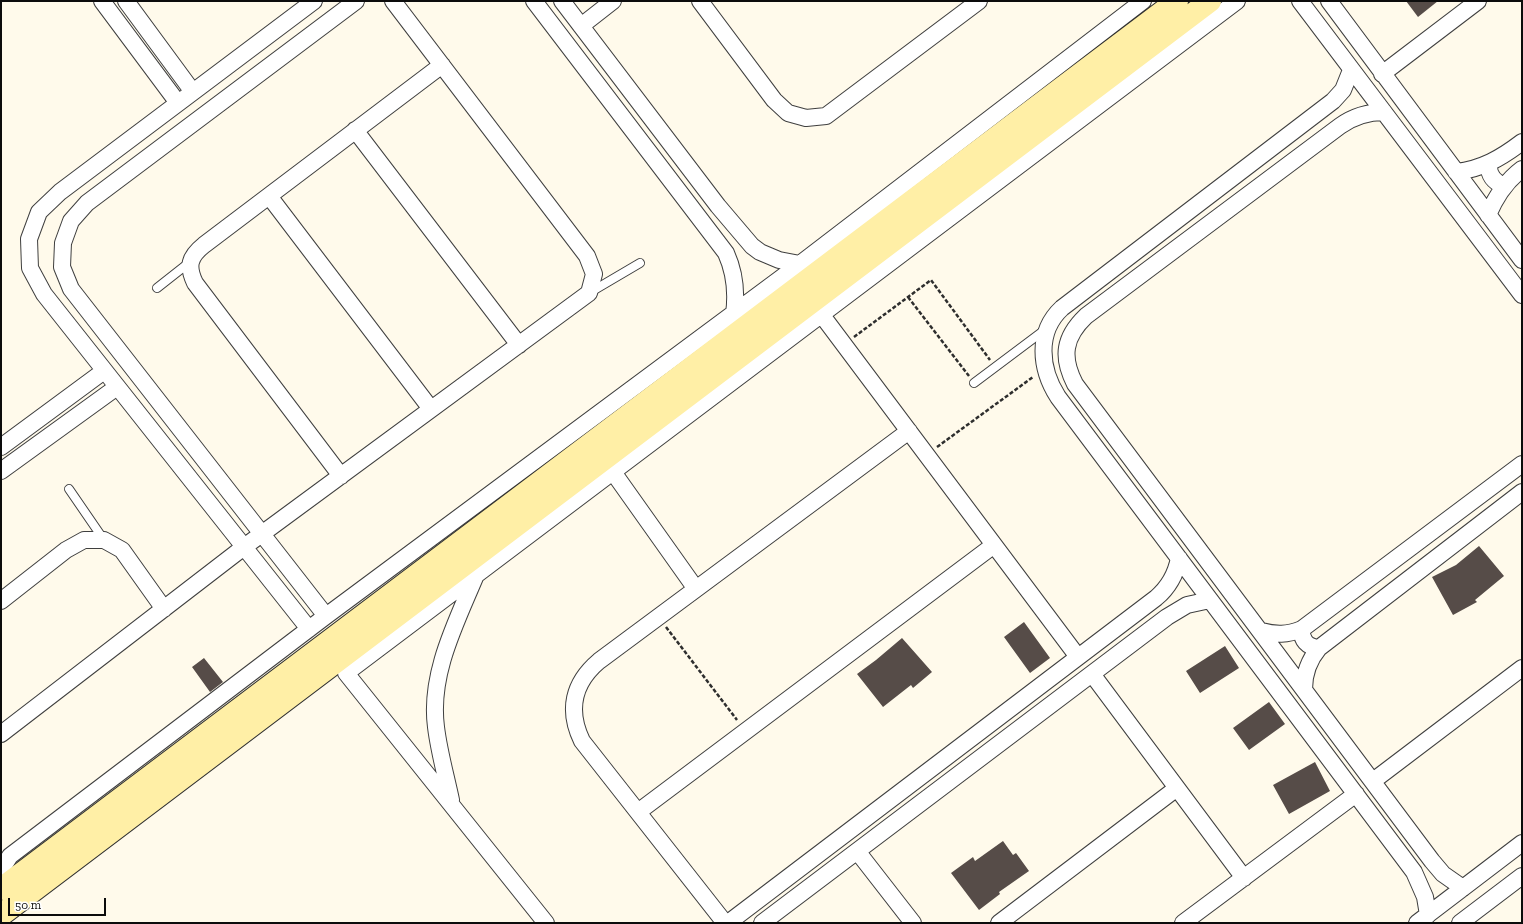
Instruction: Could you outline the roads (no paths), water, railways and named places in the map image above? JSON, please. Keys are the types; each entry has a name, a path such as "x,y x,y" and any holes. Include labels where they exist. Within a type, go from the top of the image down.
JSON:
{"street":[{"path":"102,1 178,103"},
{"path":"126,1 193,92"},
{"path":"309,629 44,294 30,268 29,239 39,212 60,192 314,1"},
{"path":"326,616 70,289 62,267 63,243 71,221 87,203 356,1"},
{"path":"1,734 244,547 589,293 594,274 586,256 393,1"},
{"path":"534,1 726,253 731,264 736,288 734,314"},
{"path":"562,1 718,206 752,246 760,252 779,260 800,264"},
{"path":"581,26 613,1"},
{"path":"700,1 774,100 788,113 806,118 826,116 979,1"},
{"path":"1,870 10,856 326,616 734,314 1143,1"},
{"path":"1,915 336,660 1177,1"},
{"path":"336,660 477,574 613,472 676,415 1210,1"},
{"path":"1,889 336,660 676,415 822,314 1238,1"},
{"path":"1300,1 1522,295"},
{"path":"1329,1 1522,260"},
{"path":"1382,74 1478,1"},
{"path":"341,476 194,283 190,273 190,262 195,252 442,65"},
{"path":"1351,70 1343,90 1333,101 1062,308 1056,314 1047,329 1043,347 1045,368 1052,388 1058,397 1414,872 1425,897 1422,919"},
{"path":"1333,101 1345,107 1348,120"},
{"path":"1384,112 1366,113 1348,120 1086,316 1073,330 1069,338 1067,358 1068,367 1075,384 1432,861 1443,874 1463,888"},
{"path":"355,130 519,345"},
{"path":"1456,172 1489,164 1522,142"},
{"path":"1489,164 1491,176 1495,181 1504,186"},
{"path":"1488,214 1492,204 1504,186 1522,169"},
{"path":"269,196 431,409"},
{"path":"702,221 718,206"},
{"path":"822,314 1078,657"},
{"path":"1,447 104,371"},
{"path":"1,471 117,387"},
{"path":"725,923 582,741 575,724 573,705 578,686 590,668 909,431"},
{"path":"1261,631 1284,634 1302,629 1522,464"},
{"path":"613,472 696,589"},
{"path":"1304,689 1304,680 1309,663 1319,648 1522,492"},
{"path":"1,601 66,550 84,540 104,540 122,550 164,609"},
{"path":"638,812 994,544"},
{"path":"728,923 1162,593 1172,580 1179,558"},
{"path":"451,803 436,727 437,695 446,647 477,574"},
{"path":"1162,593 1172,598 1175,602 1176,610"},
{"path":"762,923 1176,610 1187,605 1210,600"},
{"path":"1302,629 1302,637 1306,644 1319,648"},
{"path":"336,660 546,923"},
{"path":"1373,781 1522,668"},
{"path":"1092,674 1244,878"},
{"path":"1000,923 1177,788"},
{"path":"1183,923 1356,794"},
{"path":"1422,919 1522,844"},
{"path":"857,851 913,923"},
{"path":"1414,872 1424,872 1432,861"},
{"path":"1460,923 1522,876"}],"lane":[{"path":"157,288 190,262"},
{"path":"589,293 640,263"},
{"path":"974,383 1047,329"},
{"path":"69,489 104,540"}]}
